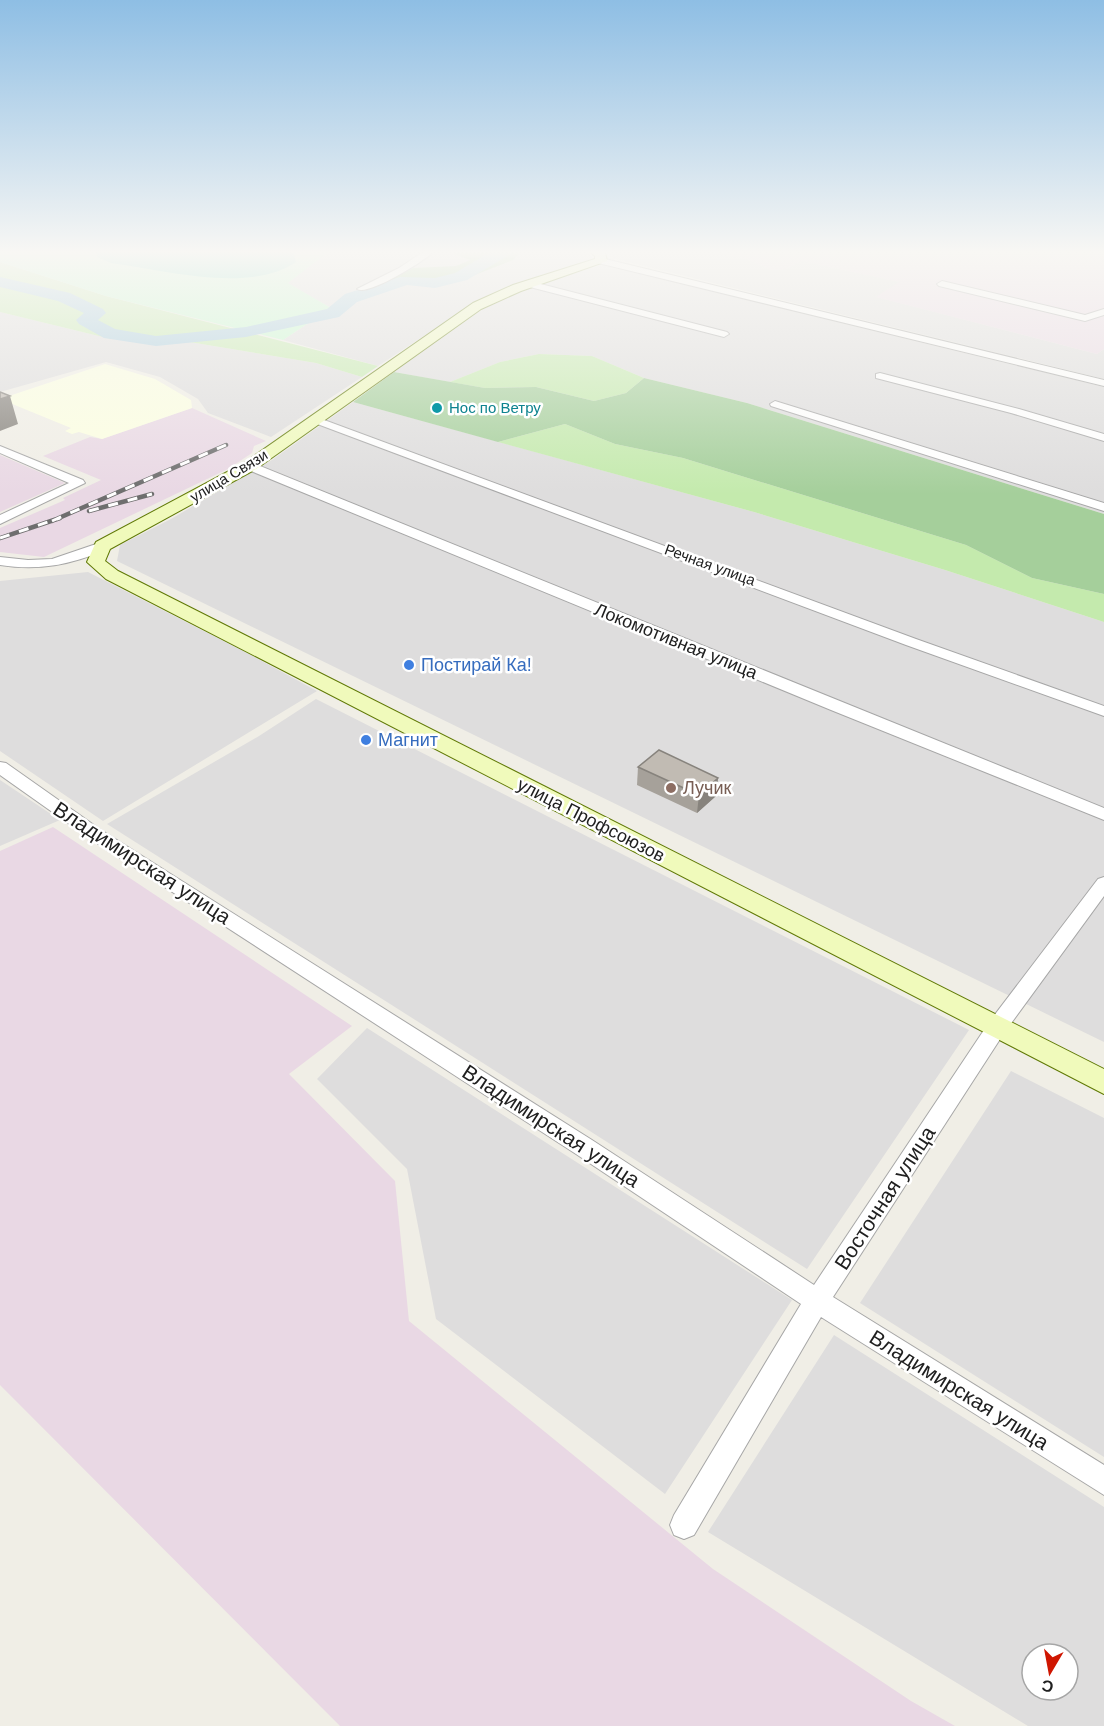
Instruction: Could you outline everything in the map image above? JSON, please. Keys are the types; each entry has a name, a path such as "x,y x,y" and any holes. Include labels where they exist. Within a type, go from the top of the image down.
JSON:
{"main road":[{"name":"улица Связи","path":"102,546 250,466 439,333"},
{"name":"улица Профсоюзов","path":"102,546 96,562 112,575 1104,1082"}],"street":[{"path":"718,333 724,334"},
{"path":"902,333 1104,383"},
{"path":"880,376 1015,411 1104,438"},
{"path":"775,404 1104,507"},
{"name":"Речная улица","path":"316,420 911,642 1104,711"},
{"path":"0,448 79,483 0,520"},
{"name":"Локомотивная улица","path":"250,466 1104,814"},
{"path":"0,561 44,566 73,560 102,546"},
{"path":"0,568 21,564"},
{"name":"Владимирская улица","path":"0,767 94,834 584,1147 817,1301 1104,1481"},
{"name":"Восточная улица","path":"684,1525 817,1301 997,1027 1104,883"}],"shaded area":[{"path":"0,333 84,333 111,339 165,338 316,363 362,377 271,437 208,413 198,399 160,377 106,362 0,392"},
{"path":"294,333 429,333 378,366 283,340"},
{"path":"450,333 880,333 1104,387 1104,514 747,403 644,378 592,356 539,354 500,362 450,382 394,372"},
{"path":"915,333 1014,333 1097,354 1104,349 1104,379"},
{"path":"1014,333 1104,333 1104,349 1097,354"},
{"path":"105,364 155,379 191,400 192,408 102,439 79,432 72,434 65,431 71,428 0,399"},
{"path":"353,402 754,512 945,570 1104,622 1104,1042 117,561 120,545 171,519 272,460"},
{"path":"192,408 266,441 254,446 252,453 228,469 44,557 0,552 0,528 65,500 63,498 101,480 43,456 90,437 102,439"},
{"path":"0,455 65,483 0,512"},
{"path":"88,572 317,691 103,821 0,751 0,581"},
{"path":"316,699 969,1030 807,1269 107,824 259,736"},
{"path":"0,780 60,820 0,846"},
{"path":"53,827 352,1026 289,1074 395,1181 409,1321 713,1569 911,1701 955,1726 340,1726 0,1385 0,851"},
{"path":"367,1028 792,1300 665,1494 436,1319 407,1169 317,1079"},
{"path":"1011,1071 1104,1118 1104,1457 860,1303"},
{"path":"834,1335 1104,1507 1104,1726 1028,1726 708,1532"}],"green space":[{"path":"84,333 248,333 378,366 362,377 316,363 165,338 111,339"},
{"path":"253,333 294,333 283,340"},
{"path":"539,354 592,356 644,378 626,393 594,401 536,387 485,388 450,382 500,362"},
{"path":"394,372 485,388 536,387 594,401 626,393 644,378 747,403 1104,514 1104,594 1032,578 966,545 683,458 615,444 565,424 498,442 353,402"},
{"path":"565,424 615,444 683,458 966,545 1032,578 1104,594 1104,622 945,570 754,512 498,442"}],"building":[{"path":"0,392 10,396 0,399"},
{"path":"659,750 718,778 699,795 638,767"}],"waterway":[{"path":"107,333 156,341 241,333"}],"railway":[{"path":"55,520 226,445"},
{"path":"89,511 152,494"},
{"path":"55,520 60,518"},
{"path":"0,538 55,520"}],"place":[{"name":"Нос по Ветру","path":"437,408"},
{"name":"Постирай Ка!","path":"409,665"},
{"name":"Магнит","path":"366,740"},
{"name":"Лучик","path":"671,788"}]}
